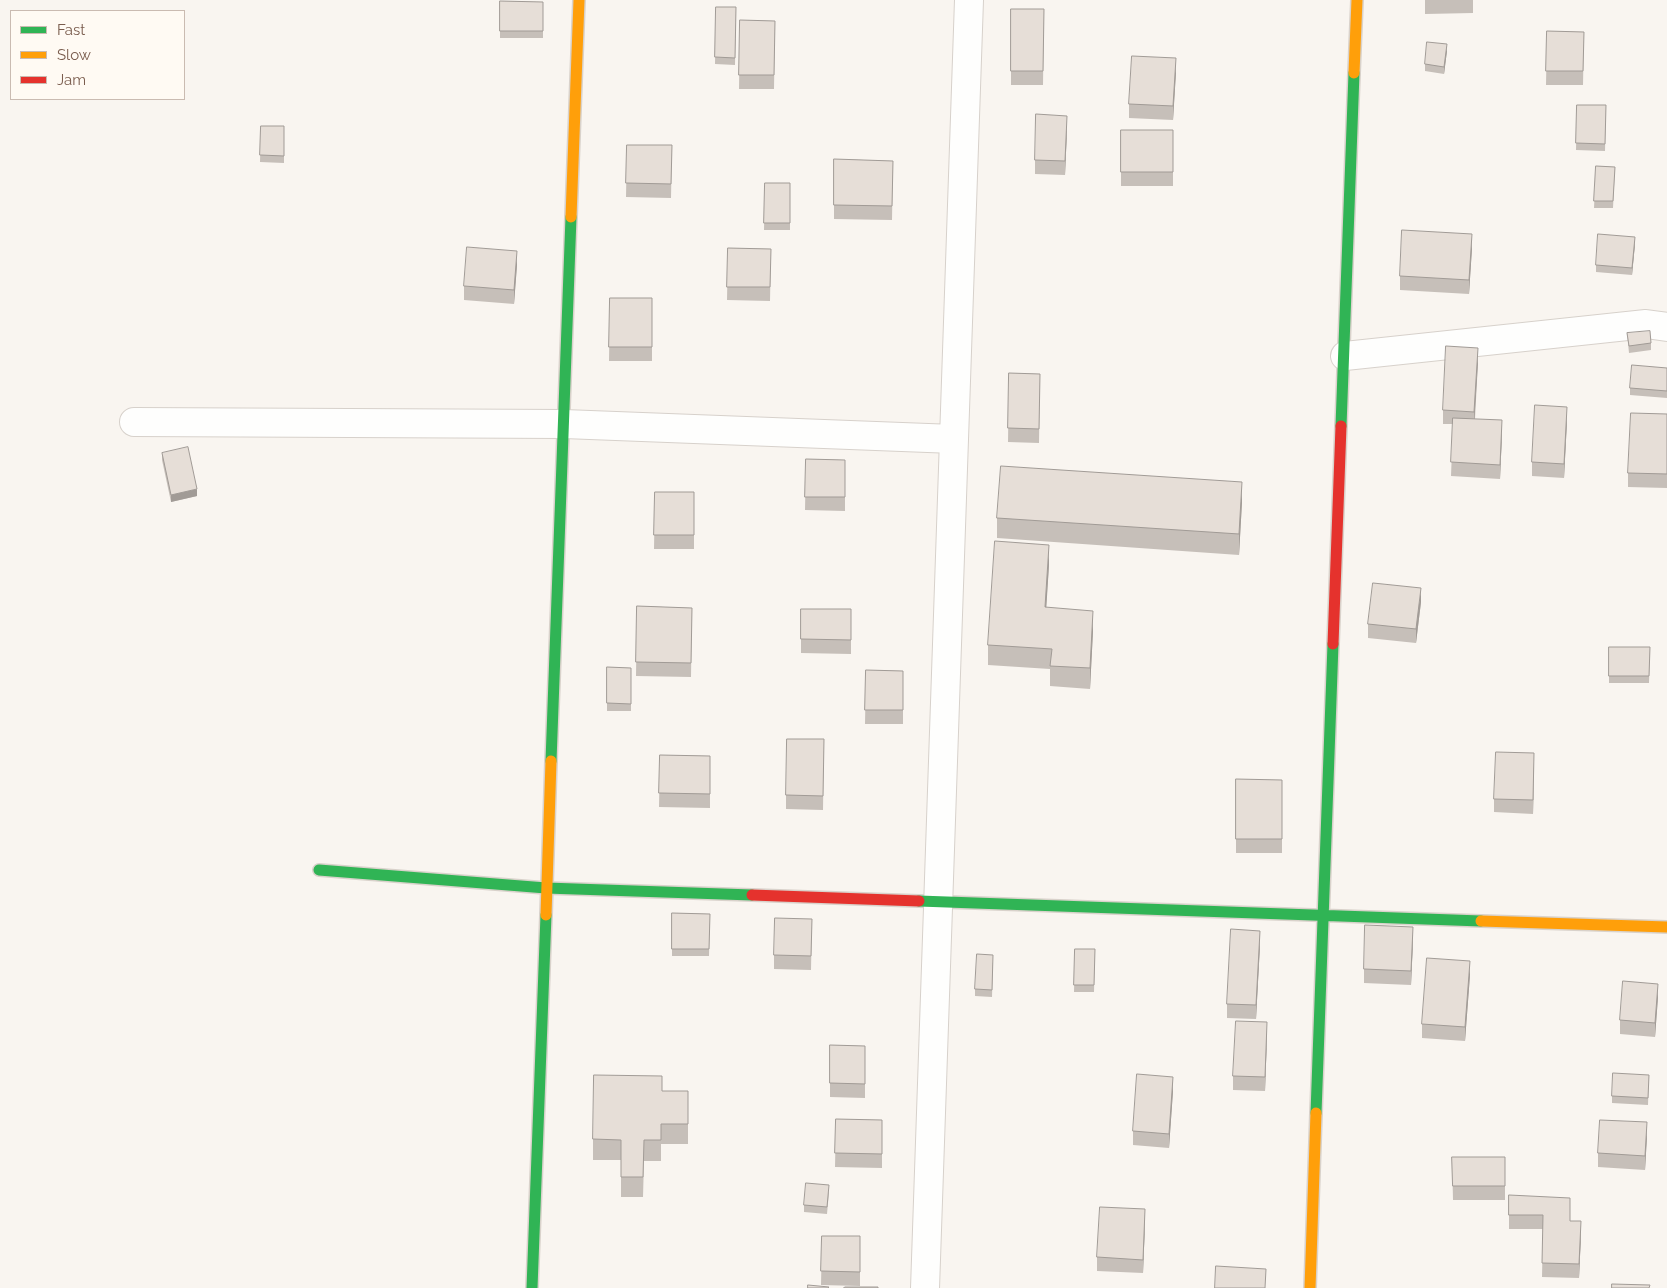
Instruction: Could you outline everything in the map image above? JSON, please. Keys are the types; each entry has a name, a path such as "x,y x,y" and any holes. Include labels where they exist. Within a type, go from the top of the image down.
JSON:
{"street":[{"path":"532,1288 579,0"},
{"path":"925,1288 969,0"},
{"path":"1310,1288 1357,0"},
{"path":"1345,356 1646,324 1667,327"},
{"path":"134,422 564,424 954,440"},
{"path":"319,870 546,888 1667,927"}],"building":[{"path":"500,1 543,2 543,31 500,31"},
{"path":"716,7 736,7 735,58 715,57"},
{"path":"1011,9 1044,9 1043,71 1011,71"},
{"path":"740,20 775,21 774,75 739,75"},
{"path":"1547,31 1584,32 1583,71 1546,71"},
{"path":"1427,42 1447,44 1444,67 1425,64"},
{"path":"1132,56 1176,58 1173,106 1129,104"},
{"path":"1577,105 1606,105 1605,144 1576,143"},
{"path":"1036,114 1067,116 1065,161 1035,160"},
{"path":"261,126 284,126 284,156 260,155"},
{"path":"1121,130 1173,130 1173,172 1121,172"},
{"path":"627,145 672,145 671,184 626,183"},
{"path":"834,159 893,161 892,206 834,205"},
{"path":"1596,166 1615,167 1613,201 1594,201"},
{"path":"765,183 790,183 790,223 764,223"},
{"path":"1402,230 1472,234 1469,280 1400,276"},
{"path":"1598,234 1635,237 1632,268 1596,265"},
{"path":"467,247 517,251 514,290 464,286"},
{"path":"728,248 771,249 770,287 727,287"},
{"path":"610,298 652,298 652,347 609,347"},
{"path":"1650,331 1651,343 1629,346 1627,333"},
{"path":"1446,346 1478,348 1474,412 1443,410"},
{"path":"1632,365 1667,368 1667,391 1630,388"},
{"path":"1009,373 1040,374 1039,429 1008,428"},
{"path":"1535,405 1567,407 1564,464 1532,462"},
{"path":"1631,413 1667,414 1667,474 1628,473"},
{"path":"1453,418 1502,420 1500,465 1451,462"},
{"path":"188,447 197,489 171,495 162,453"},
{"path":"806,459 845,460 845,497 805,497"},
{"path":"1001,466 1242,482 1239,534 997,518"},
{"path":"655,492 694,492 694,535 654,535"},
{"path":"995,541 1049,545 1045,607 1093,611 1090,668 1050,666 1052,649 988,645"},
{"path":"1373,583 1421,588 1416,629 1368,624"},
{"path":"637,606 692,608 691,663 636,662"},
{"path":"801,609 851,609 851,640 801,639"},
{"path":"1609,647 1650,647 1649,676 1609,676"},
{"path":"607,667 631,668 631,704 607,703"},
{"path":"866,670 903,671 903,710 865,710"},
{"path":"787,739 824,739 823,796 786,795"},
{"path":"1496,752 1534,753 1533,800 1494,799"},
{"path":"660,755 710,756 710,794 659,793"},
{"path":"1236,779 1282,780 1282,839 1236,839"},
{"path":"672,913 710,914 709,949 672,949"},
{"path":"775,918 812,919 811,956 774,955"},
{"path":"1365,925 1413,927 1411,971 1364,969"},
{"path":"1231,929 1260,931 1256,1005 1227,1004"},
{"path":"1075,949 1095,949 1094,985 1074,985"},
{"path":"977,954 993,955 992,990 975,989"},
{"path":"1427,958 1470,961 1465,1027 1422,1024"},
{"path":"1623,981 1658,984 1655,1023 1620,1020"},
{"path":"1236,1021 1267,1022 1265,1077 1233,1076"},
{"path":"830,1045 865,1046 865,1084 830,1083"},
{"path":"1613,1073 1649,1075 1648,1098 1612,1096"},
{"path":"1137,1074 1173,1077 1169,1134 1133,1131"},
{"path":"594,1075 662,1076 662,1091 688,1091 688,1124 661,1124 661,1140 644,1140 643,1177 621,1177 621,1140 593,1139"},
{"path":"836,1119 882,1120 882,1154 835,1153"},
{"path":"1600,1120 1647,1122 1645,1156 1598,1153"},
{"path":"1452,1157 1505,1157 1505,1186 1453,1186"},
{"path":"806,1183 829,1185 827,1207 804,1205"},
{"path":"1509,1195 1570,1198 1570,1221 1581,1221 1579,1264 1542,1263 1543,1215 1509,1215"},
{"path":"1100,1207 1145,1209 1143,1260 1097,1257"},
{"path":"822,1236 860,1236 860,1272 821,1271"},
{"path":"1216,1266 1266,1269 1265,1288 1215,1288"},
{"path":"1612,1284 1650,1285 1649,1288 1612,1288"},
{"path":"808,1285 829,1287 808,1288"},
{"path":"878,1287 878,1288 844,1288"}],"traffic: fast":[{"path":"1341,426 1354,73"},
{"path":"551,761 571,217"},
{"path":"1316,1113 1333,644"},
{"path":"319,870 546,888 752,895"},
{"path":"919,901 1481,921"},
{"path":"532,1288 546,915"}],"traffic: slow":[{"path":"571,217 579,0"},
{"path":"1354,73 1357,0"},
{"path":"546,915 551,761"},
{"path":"1481,921 1667,927"},
{"path":"1310,1288 1316,1113"}],"traffic: jam":[{"path":"1333,644 1341,426"},
{"path":"752,895 919,901"}]}
